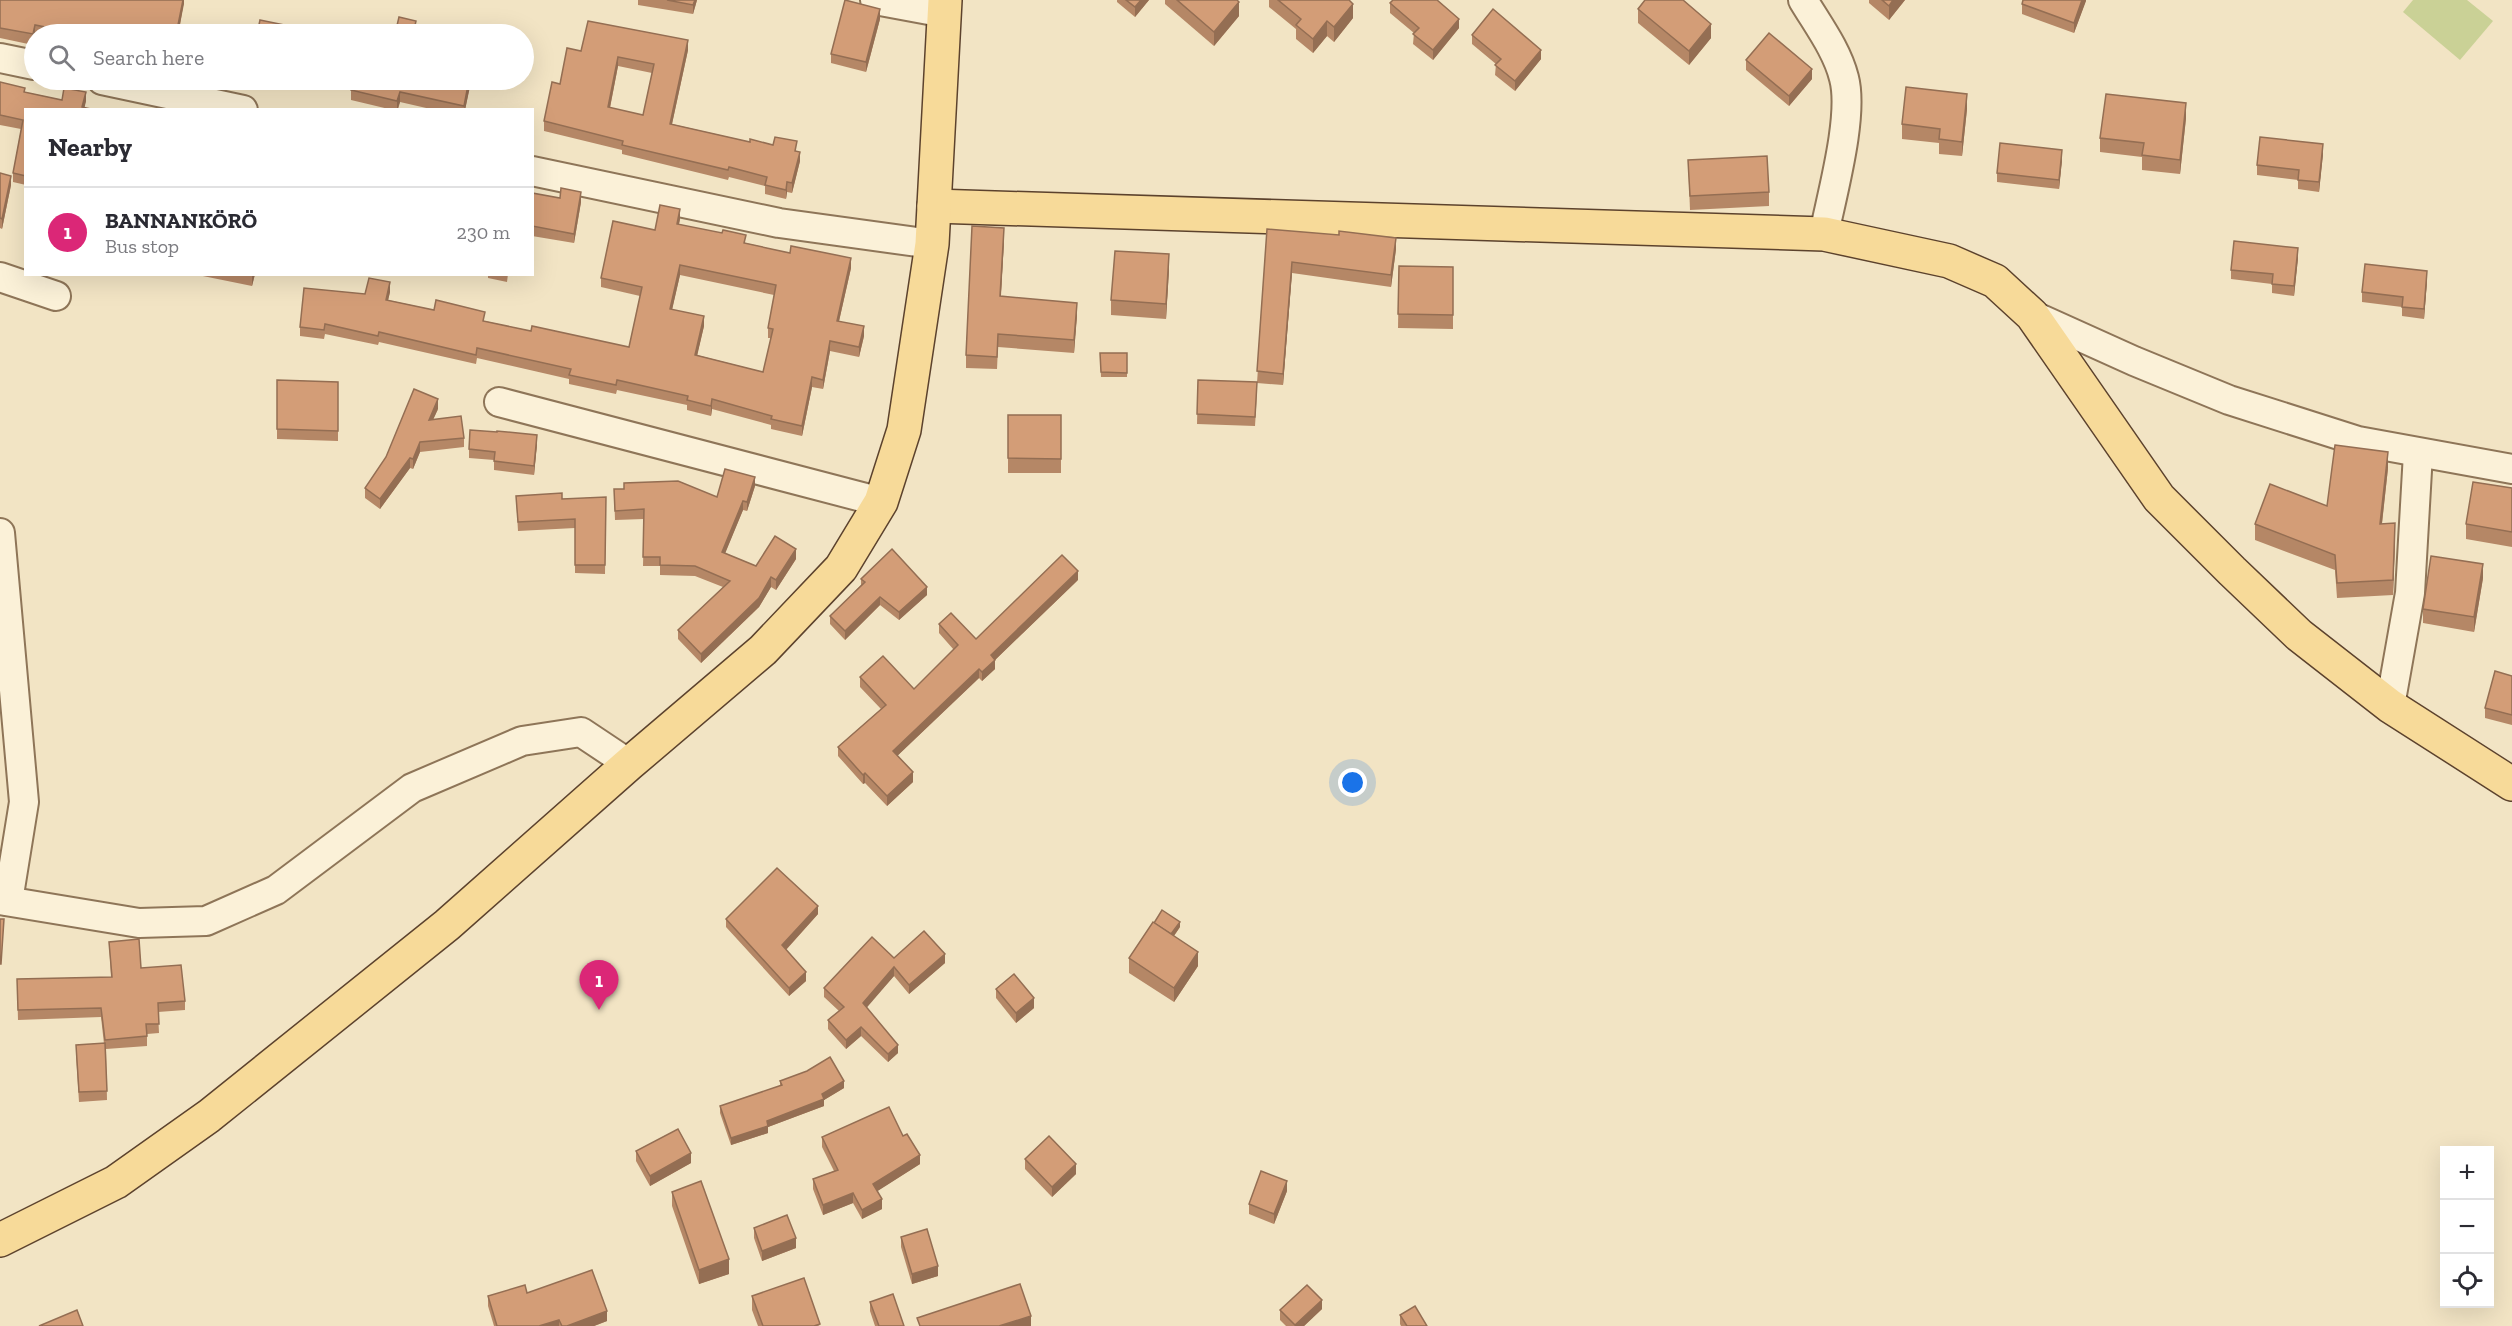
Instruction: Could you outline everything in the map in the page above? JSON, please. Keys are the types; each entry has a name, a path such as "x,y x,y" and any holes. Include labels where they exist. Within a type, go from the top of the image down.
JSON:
{"main road":[{"path":"0,1240 116,1182 209,1116 447,925 629,764 763,650 841,568 882,502 904,430 932,244 945,7"},
{"path":"934,206 1824,234 1949,261 1995,281 2032,315 2159,498 2299,635 2390,706 2512,784"}],"street":[{"path":"875,0 945,7"},
{"path":"1803,0 1831,44 1844,79 1847,114 1824,234"},
{"path":"0,58 24,63"},
{"path":"149,90 234,108"},
{"path":"534,171 779,223 932,244"},
{"path":"0,277 56,296"},
{"path":"2032,315 2134,361 2229,400 2358,441 2512,470"},
{"path":"499,402 882,502"},
{"path":"2390,706 2410,593 2418,453"},
{"path":"0,533 24,802 4,900 139,923 206,921 276,890 412,788 522,741 581,732 629,764"}],"green space":[{"path":"2413,0 2467,0 2493,21 2460,60 2403,12"}],"building":[{"path":"0,0 183,0 178,24 24,24 24,32 0,28"},
{"path":"667,0 695,0 693,5"},
{"path":"845,0 880,9 866,62 831,54"},
{"path":"1126,0 1141,0 1135,7"},
{"path":"1177,0 1237,0 1239,2 1214,32"},
{"path":"1278,0 1349,0 1353,4 1334,27 1327,21 1313,39 1296,25 1301,19"},
{"path":"1393,0 1437,0 1459,19 1433,50 1413,34 1419,28 1390,3"},
{"path":"1645,0 1683,0 1711,24 1689,51 1638,9"},
{"path":"1882,0 1893,0 1889,6"},
{"path":"2023,0 2082,0 2074,23 2022,4"},
{"path":"1493,9 1541,50 1515,81 1495,65 1501,59 1472,35"},
{"path":"399,17 416,21 415,24 397,24"},
{"path":"260,20 280,24 259,24"},
{"path":"588,21 688,40 670,124 750,142 750,139 773,145 775,137 797,141 795,151 800,152 792,183 787,182 786,190 765,185 767,177 622,145 623,141 544,121 552,82 560,84 567,48 581,51","holes":["618,57 654,64 643,115 608,107"]},
{"path":"1769,33 1812,69 1789,96 1746,60"},
{"path":"0,82 24,88 24,92 62,100 64,90 86,92 82,107 86,108 24,108 24,176 13,173 23,120 0,115"},
{"path":"1906,87 1967,94 1962,142 1939,139 1940,129 1902,124"},
{"path":"351,90 467,90 464,106 400,92 397,101"},
{"path":"2106,94 2186,103 2180,160 2142,155 2144,143 2100,138"},
{"path":"2260,137 2323,144 2319,182 2298,180 2299,170 2257,165"},
{"path":"2000,143 2062,150 2059,180 1997,173"},
{"path":"1767,156 1769,192 1690,196 1688,160"},
{"path":"0,173 11,176 2,219 0,218"},
{"path":"561,188 581,192 574,234 534,226 534,193 560,198"},
{"path":"660,205 680,209 677,224 722,233 723,230 746,235 744,243 790,253 791,246 851,258 837,321 864,326 859,347 830,341 823,380 812,377 802,426 771,419 772,416 712,399 711,406 687,400 688,396 617,380 616,385 569,375 571,369 477,348 476,355 379,332 378,336 325,324 324,330 300,327 304,288 365,294 369,278 390,282 386,300 434,310 436,300 485,312 483,321 531,331 532,326 629,347 642,287 601,278 613,221 655,230","holes":["680,265 776,285 768,328 773,329 763,372 695,355 704,316 670,309"]},
{"path":"972,226 1004,228 1000,296 1077,303 1074,340 998,334 997,357 966,355"},
{"path":"1267,229 1339,235 1339,231 1396,238 1391,275 1292,262 1283,374 1257,371"},
{"path":"2234,241 2298,248 2294,286 2272,284 2273,274 2231,270"},
{"path":"1115,251 1169,254 1166,304 1111,300"},
{"path":"2365,264 2427,271 2424,309 2402,307 2403,297 2362,292"},
{"path":"1399,266 1453,267 1453,315 1398,314"},
{"path":"1100,353 1127,353 1127,373 1101,372"},
{"path":"277,380 338,382 338,431 277,429"},
{"path":"1198,380 1257,382 1255,417 1197,414"},
{"path":"414,389 438,399 429,420 461,416 464,438 420,442 413,459 410,458 380,499 365,488 386,457"},
{"path":"1008,415 1061,415 1061,459 1008,458"},
{"path":"470,430 537,435 534,466 494,461 495,452 469,449"},
{"path":"2335,445 2388,452 2380,524 2395,523 2393,580 2337,583 2335,555 2255,524 2270,484 2327,506"},
{"path":"725,469 755,477 747,502 743,501 722,552 756,566 775,536 796,549 776,580 771,577 759,598 701,654 678,630 730,581 695,566 660,565 660,557 643,557 644,509 615,511 614,489 624,489 624,483 678,481 717,497"},
{"path":"2473,482 2512,488 2512,532 2466,524"},
{"path":"562,493 562,499 606,497 605,565 575,565 575,519 518,522 516,496"},
{"path":"892,549 927,587 899,612 880,597 845,631 830,616 865,582 861,579"},
{"path":"1062,555 1078,571 991,655 995,660 982,672 979,669 893,751 913,772 887,796 865,773 863,775 838,747 886,705 860,677 883,656 914,689 958,645 939,624 951,613 976,639"},
{"path":"2431,556 2483,564 2474,617 2423,609"},
{"path":"2495,671 2512,676 2512,715 2485,708"},
{"path":"777,868 818,906 782,945 806,972 789,988 726,919"},
{"path":"1162,910 1180,922 1171,934 1154,923"},
{"path":"0,919 4,919 1,964 0,964"},
{"path":"1153,922 1198,952 1174,988 1129,958"},
{"path":"924,931 945,954 909,985 894,967 863,1003 898,1045 888,1054 861,1027 846,1040 828,1020 844,1007 824,988 872,937 894,958"},
{"path":"139,939 141,968 181,965 185,1001 158,1003 159,1024 146,1024 147,1036 105,1040 101,1008 18,1010 17,979 112,977 109,942"},
{"path":"1014,974 1034,998 1016,1013 996,989"},
{"path":"105,1043 107,1091 79,1092 76,1045"},
{"path":"830,1057 844,1081 822,1094 824,1099 767,1121 768,1126 731,1138 720,1106 782,1085 780,1081 807,1071"},
{"path":"889,1107 903,1136 907,1134 920,1155 873,1184 882,1199 862,1210 853,1193 823,1205 813,1179 838,1170 822,1137"},
{"path":"678,1129 691,1153 650,1176 636,1151"},
{"path":"1049,1136 1076,1164 1052,1187 1025,1159"},
{"path":"1261,1171 1287,1181 1274,1214 1249,1204"},
{"path":"701,1181 729,1259 699,1270 672,1192"},
{"path":"787,1215 796,1238 762,1251 754,1228"},
{"path":"927,1229 938,1266 912,1274 901,1237"},
{"path":"592,1270 607,1311 567,1326 562,1326 559,1320 539,1326 497,1326 488,1296 525,1285 527,1293"},
{"path":"804,1278 820,1324 763,1326 752,1296"},
{"path":"1020,1284 1031,1316 999,1326 920,1326 917,1318"},
{"path":"1307,1285 1322,1300 1295,1325 1280,1310"},
{"path":"893,1294 904,1326 879,1326 870,1302"},
{"path":"1415,1306 1427,1326 1407,1326 1400,1315"},
{"path":"77,1310 83,1326 39,1326"}],"place":[{"name":"BANNANKÖRÖ","path":"599,1010"}]}
